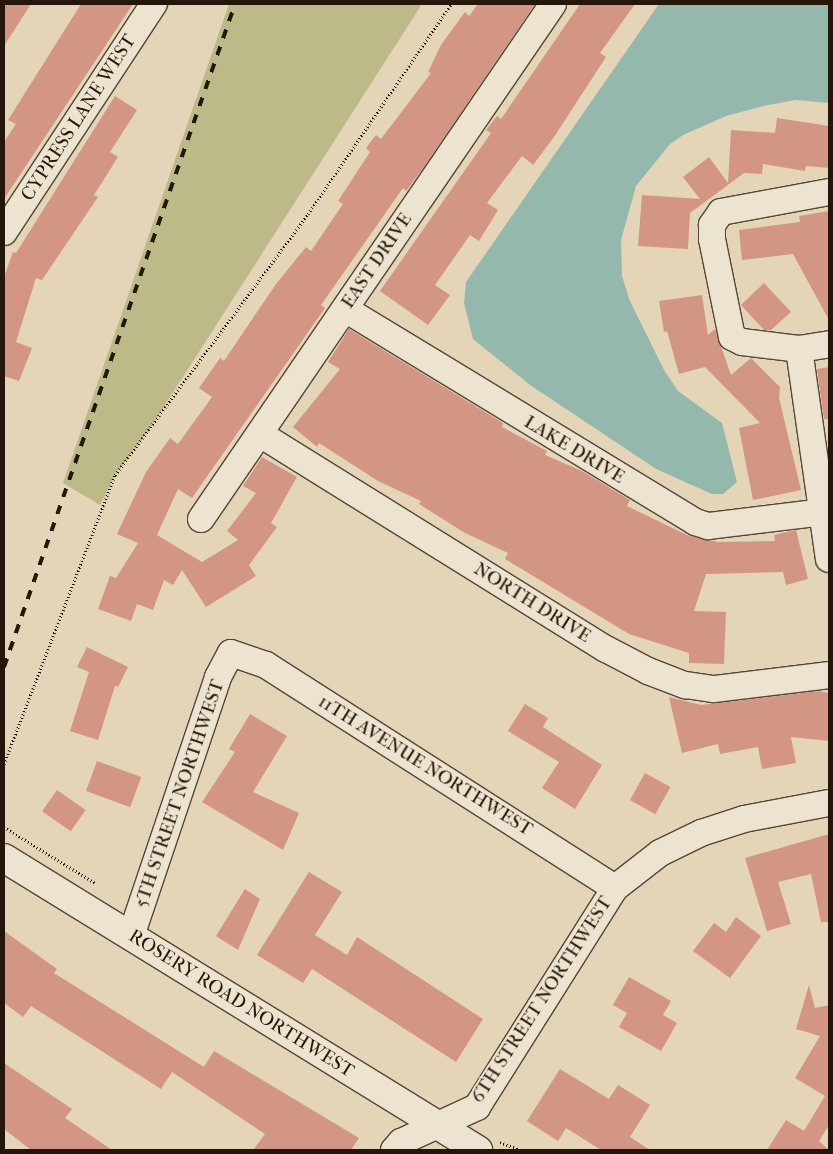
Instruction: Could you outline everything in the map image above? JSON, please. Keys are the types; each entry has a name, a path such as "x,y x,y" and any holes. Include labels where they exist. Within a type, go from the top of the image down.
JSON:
{"street":[{"name":"CYPRESS LANE WEST","path":"4,232 154,4"},
{"name":"EAST DRIVE","path":"201,519 552,4"},
{"path":"829,192 721,212 712,225 732,337 742,342 799,349 829,344"},
{"name":"LAKE DRIVE","path":"345,309 695,522 708,526 822,512"},
{"path":"799,349 829,559"},
{"name":"NORTH DRIVE","path":"260,434 606,649 648,671 685,685 714,689 829,675"},
{"name":"11TH AVENUE NORTHWEST","path":"231,653 266,665 615,888"},
{"name":"5TH STREET NORTHWEST","path":"131,936 218,677 231,653"},
{"name":"6TH STREET NORTHWEST","path":"394,1150 401,1142 440,1126 477,1107 615,888 660,853 701,833 744,819 829,802"},
{"name":"ROSERY ROAD NORTHWEST","path":"4,858 478,1150"}],"path":[{"path":"4,764 115,476 308,214 451,4"}],"shaded area":[{"path":"229,4 422,4 149,430 115,475 100,505 63,483"}],"water":[{"path":"659,4 829,4 829,103 796,100 768,105 726,116 683,135 670,144 636,186 621,240 622,276 629,299 664,370 678,391 722,423 737,482 723,494 712,494 656,469 530,385 473,339 464,303 466,282"}],"building":[{"path":"4,4 31,4 4,46"},
{"path":"81,4 133,4 4,199 4,142 16,124 8,120"},
{"path":"478,4 535,4 426,164 406,191 403,188 321,305 325,308 192,498 178,489 157,535 202,562 238,540 227,531 256,493 243,486 262,457 297,477 271,523 277,527 249,565 256,576 206,607 182,570 173,585 164,580 153,610 137,604 131,621 98,609 110,576 116,578 138,543 117,534 146,472 170,438 178,444 212,397 199,388 220,358 224,361 276,284 306,247 311,251 343,204 338,201 370,152 366,148 376,135 381,139 431,73 428,72 441,45 465,12 469,16"},
{"path":"580,4 635,4 600,53 606,57 554,137 533,165 522,156 487,203 498,210 479,241 470,235 435,285 450,295 428,325 380,291 491,133 486,130 497,116 501,119"},
{"path":"115,96 137,110 110,152 118,157 94,195 98,197 42,280 36,278 16,342 32,348 19,381 4,376 4,277 13,252 16,253"},
{"path":"777,118 829,126 829,168 806,166 805,171 763,164 762,174 744,173 690,213 688,249 638,246 642,195 700,199 683,177 709,157 728,183 731,130 775,133"},
{"path":"829,211 829,320 793,254 742,260 739,230 800,222 799,216"},
{"path":"764,283 791,312 771,330 764,330 741,305"},
{"path":"702,295 708,335 715,329 731,375 751,358 780,387 779,398 801,490 753,500 739,428 760,423 705,367 679,374 667,331 664,332 659,301"},
{"path":"349,329 503,423 502,427 547,451 545,455 582,471 630,500 627,506 687,535 718,542 775,541 774,535 796,530 808,579 786,585 783,572 706,574 694,611 726,612 724,664 689,663 689,653 629,634 505,559 508,553 465,533 419,504 421,501 378,481 319,443 317,447 293,427 340,369 328,362"},
{"path":"829,367 829,419 824,419 817,369"},
{"path":"87,647 128,667 118,687 115,686 98,740 70,731 89,672 77,667"},
{"path":"818,691 829,693 829,741 791,737 796,763 762,769 758,747 720,754 718,744 682,753 669,697 701,705"},
{"path":"525,704 548,718 543,727 602,765 575,809 542,788 559,762 508,731"},
{"path":"250,714 287,736 253,792 299,813 283,850 202,802 235,752 229,749"},
{"path":"97,761 141,777 130,807 86,791"},
{"path":"645,773 670,787 655,814 630,800"},
{"path":"57,790 86,810 71,831 42,811"},
{"path":"829,834 829,922 821,922 811,874 778,882 791,924 767,931 745,858"},
{"path":"309,872 342,892 315,935 347,955 357,937 483,1019 456,1062 312,969 303,983 257,955"},
{"path":"245,889 260,899 238,950 216,936"},
{"path":"736,917 761,936 730,978 693,951 714,923 726,932"},
{"path":"4,931 57,969 54,973 204,1067 214,1051 359,1138 351,1150 253,1150 265,1134 172,1072 161,1089 31,1006 23,1017 4,1003"},
{"path":"629,977 671,1001 663,1015 677,1023 661,1051 619,1027 627,1013 613,1005"},
{"path":"809,985 815,1008 829,1005 829,1125 819,1141 829,1150 767,1150 786,1120 804,1131 825,1096 795,1078 820,1036 796,1029"},
{"path":"4,1063 72,1109 65,1118 112,1150 31,1150 4,1129"},
{"path":"560,1069 609,1099 618,1085 650,1105 630,1137 650,1150 601,1150 566,1128 558,1141 527,1121"}],"railway":[{"path":"4,667 235,4"}]}
